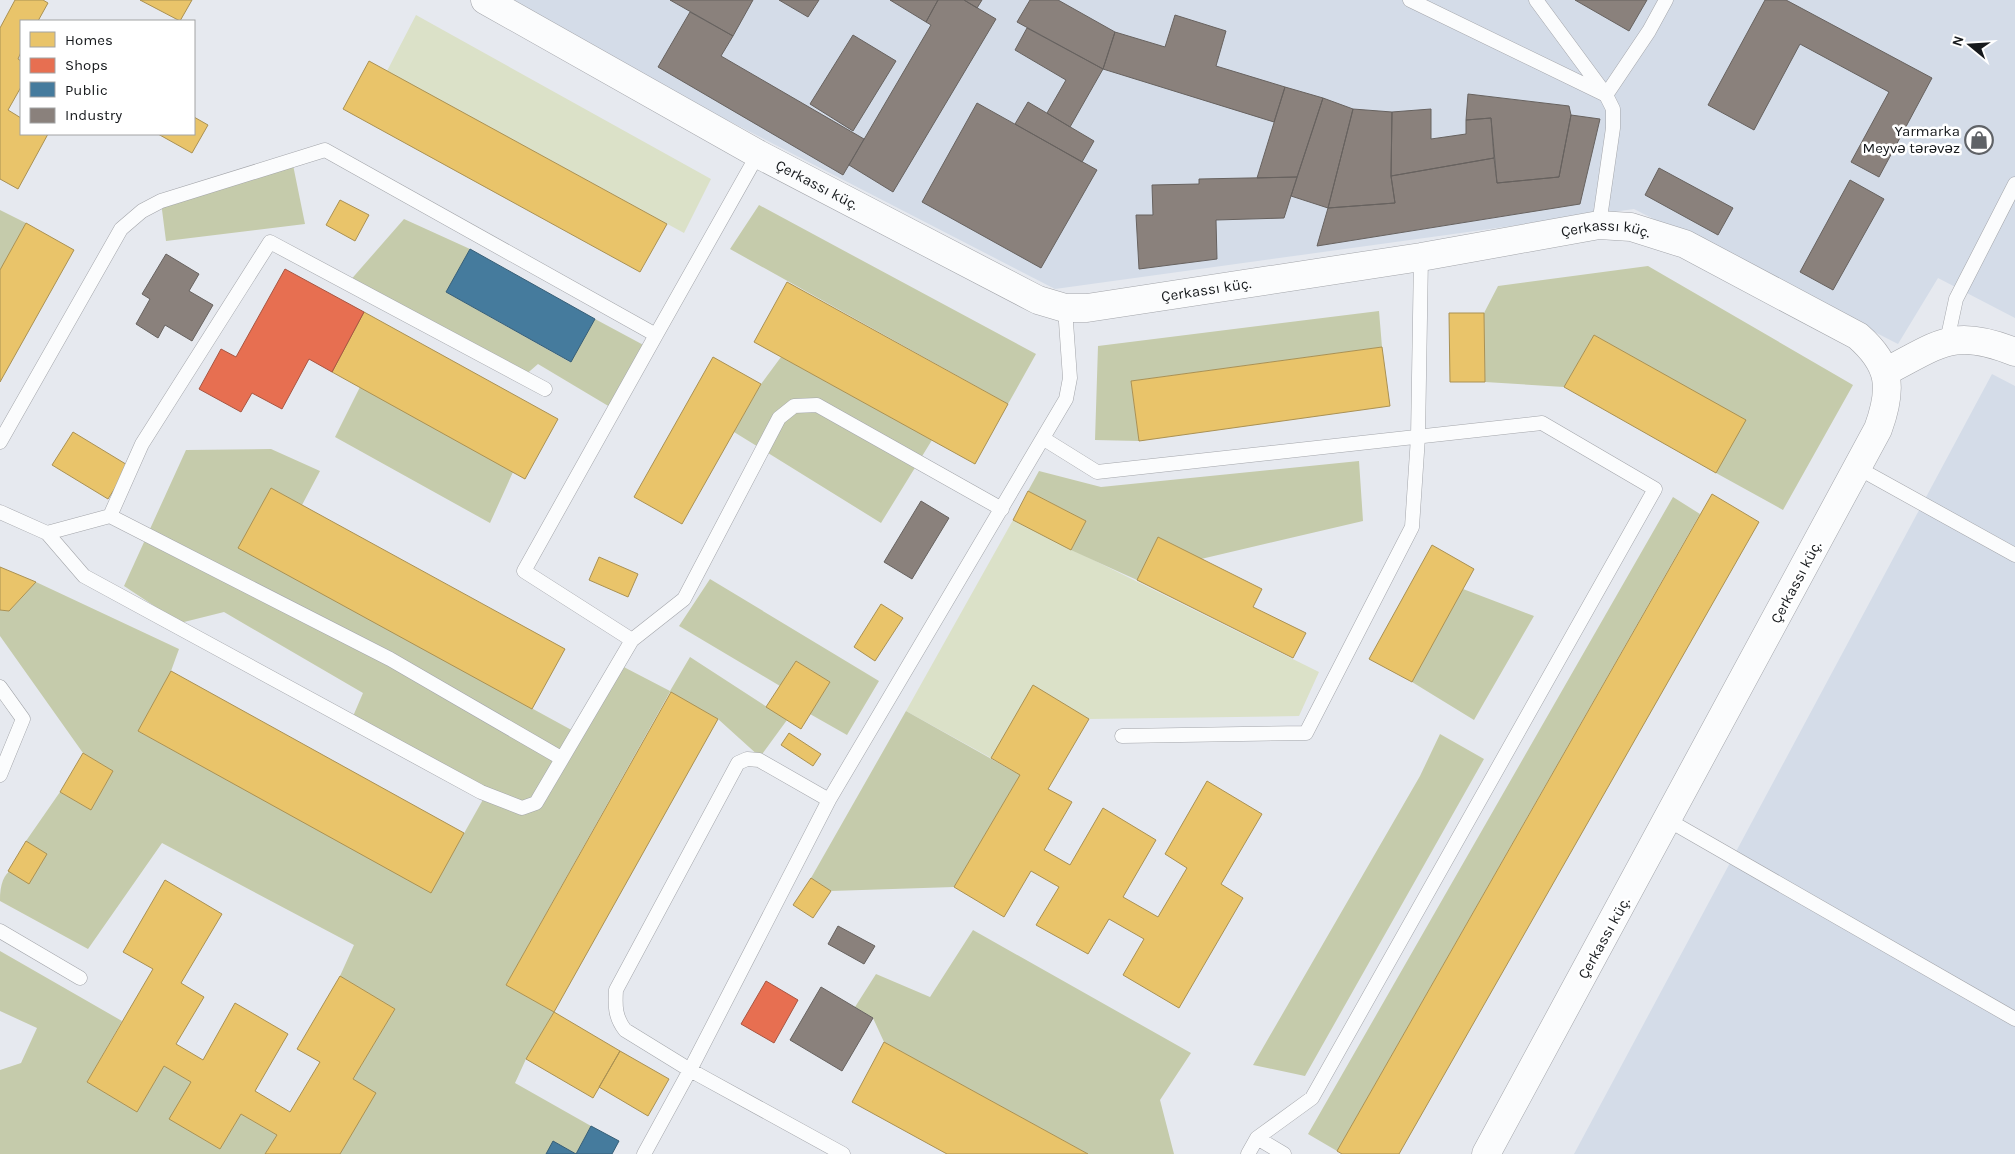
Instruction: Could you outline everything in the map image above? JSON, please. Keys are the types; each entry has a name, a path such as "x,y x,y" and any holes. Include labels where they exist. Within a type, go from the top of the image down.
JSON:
{"street":[{"name":"Çerkassı küç.","path":"485,0 758,154 1038,300 1065,308 1087,308 1421,257 1599,225 1631,227 1685,244 1858,336 1879,358 1885,372 1886,398 1883,416 1858,468 1486,1154"},
{"path":"1885,372 1947,341 1969,338 1990,342 2015,352"}],"lane":[{"path":"1410,0 1606,95"},
{"path":"1536,0 1606,95 1613,109 1613,128 1599,225"},
{"path":"1606,95 1649,31 1666,0"},
{"path":"0,442 121,229 142,211 161,202 324,150 656,335"},
{"path":"632,640 524,571 758,154"},
{"path":"1947,341 1956,299 2015,184"},
{"path":"110,516 142,444 270,242 545,389"},
{"path":"1122,736 1306,733 1412,527 1418,437 1421,257"},
{"path":"644,1154 690,1070 829,800 1044,439 1066,398 1070,378 1065,308"},
{"path":"0,512 47,533 84,576 481,792 522,808 536,803 632,640 684,599 779,418 794,406 817,404 1002,509"},
{"path":"1044,439 1097,472 1542,423 1655,489 1312,1098 1257,1138 1248,1154"},
{"path":"1858,468 2015,556"},
{"path":"47,533 110,516 390,659 561,758"},
{"path":"0,687 23,719 0,775"},
{"path":"829,800 759,760 747,759 738,763 616,990 615,1006 618,1020 625,1030 690,1070 843,1154"},
{"path":"1668,820 2015,1019"},
{"path":"0,931 80,978"},
{"path":"1257,1138 1284,1154"}],"shaded area":[{"path":"506,0 2015,0 2015,318 1938,278 1898,344 1634,209 1055,289 504,5"},
{"path":"1992,374 2015,386 2015,1154 1574,1154"}],"green space":[{"path":"416,15 711,179 684,233 387,71"},
{"path":"292,160 305,224 166,241 161,202"},
{"path":"759,205 1036,354 1008,404 730,249"},
{"path":"0,210 26,223 0,270"},
{"path":"404,219 470,249 446,292 570,362 595,319 649,348 615,410 538,364 523,377 348,283"},
{"path":"1648,266 1853,385 1783,510 1716,473 1745,420 1594,335 1564,387 1485,382 1484,313 1498,286"},
{"path":"1379,311 1382,347 1131,381 1139,441 1095,440 1098,346"},
{"path":"781,357 932,440 881,523 734,432 761,384"},
{"path":"360,387 513,472 490,523 335,437"},
{"path":"271,449 320,471 302,505 271,488 239,548 577,733 618,664 670,691 690,657 787,720 760,757 718,719 670,692 506,985 554,1012 526,1059 515,1083 591,1126 576,1154 554,1142 546,1154 340,1154 353,1079 395,1009 340,976 354,945 162,843 88,949 0,901 3,880 7,874 19,865 46,854 26,841 60,792 91,810 113,771 83,753 0,636 0,610 9,611 36,582 179,649 171,671 138,731 431,892 485,796 348,728 363,693 224,612 180,623 124,586 186,450"},
{"path":"1359,461 1363,521 1201,559 1158,537 1137,580 1071,550 1086,521 1028,491 1039,471 1101,487"},
{"path":"1673,497 1700,514 1337,1151 1308,1134"},
{"path":"1013,520 1319,672 1299,716 1089,719 1033,686 991,758 906,711"},
{"path":"710,579 879,681 847,735 810,714 830,682 796,661 780,686 679,626"},
{"path":"1463,589 1534,616 1474,720 1412,682"},
{"path":"906,711 1020,775 954,887 831,891 811,878"},
{"path":"1440,734 1484,759 1305,1076 1253,1065 1420,776"},
{"path":"973,930 1191,1053 1160,1100 1174,1154 1088,1154 884,1042 873,1018 855,1007 876,974 930,997"},
{"path":"0,951 122,1021 87,1082 137,1112 164,1066 191,1082 170,1119 220,1149 241,1114 277,1135 265,1154 0,1154 0,1070 21,1063 37,1028 0,1011"}],"building: Homes":[{"path":"15,0 43,0 48,3 39,20 20,20 20,54 18,59 20,60 20,89 8,110 20,117 20,135 47,135 18,189 0,179 0,28"},
{"path":"140,0 192,0 181,20"},
{"path":"369,61 667,224 640,272 343,109"},
{"path":"195,118 208,125 192,153 160,135 195,135"},
{"path":"340,200 369,215 355,241 326,225"},
{"path":"26,223 74,250 0,382 0,270"},
{"path":"787,282 1008,404 975,464 754,342"},
{"path":"364,312 558,419 525,479 332,372"},
{"path":"1449,313 1484,313 1485,382 1450,382"},
{"path":"1594,335 1746,420 1716,473 1564,387"},
{"path":"1382,347 1390,406 1139,441 1131,381"},
{"path":"713,357 761,384 682,524 634,497"},
{"path":"73,432 129,466 108,499 52,465"},
{"path":"271,488 565,649 532,709 238,548"},
{"path":"1028,491 1086,521 1071,550 1013,520"},
{"path":"1712,494 1759,522 1399,1154 1342,1154 1337,1151"},
{"path":"1158,537 1262,589 1253,607 1306,633 1293,658 1137,580"},
{"path":"1432,545 1474,569 1412,682 1369,659"},
{"path":"599,557 638,574 628,597 589,580"},
{"path":"0,567 36,582 9,611 0,610"},
{"path":"881,604 903,618 875,661 854,647"},
{"path":"796,661 830,682 801,729 766,707"},
{"path":"171,671 464,833 431,893 138,731"},
{"path":"1033,685 1089,719 1048,789 1072,802 1044,850 1070,865 1103,808 1156,840 1123,897 1158,917 1187,868 1165,854 1207,781 1262,814 1221,884 1243,898 1179,1008 1123,975 1144,939 1109,919 1088,954 1036,925 1059,887 1031,871 1004,917 954,887 1020,775 991,758"},
{"path":"671,692 718,719 554,1012 506,985"},
{"path":"789,733 821,754 813,766 781,745"},
{"path":"83,753 113,771 91,810 60,792"},
{"path":"26,841 47,854 29,884 8,871"},
{"path":"811,878 831,891 813,918 793,905"},
{"path":"165,880 222,914 181,983 204,997 176,1044 203,1060 235,1003 288,1034 255,1091 290,1112 320,1062 297,1049 340,976 395,1009 353,1079 376,1093 340,1154 265,1154 277,1135 241,1114 220,1149 169,1119 191,1082 164,1066 137,1112 87,1082 153,969 123,952"},
{"path":"554,1012 620,1051 593,1098 526,1059"},
{"path":"884,1042 1088,1154 947,1154 852,1102"},
{"path":"620,1051 669,1079 648,1116 599,1087"}],"building: Shops":[{"path":"285,269 364,312 332,372 309,359 282,409 252,393 241,412 199,389 221,349 236,357"},
{"path":"766,981 798,1000 774,1043 741,1024"}],"building: Public":[{"path":"470,249 595,319 571,362 446,292"},
{"path":"591,1126 619,1141 612,1154 576,1154"},
{"path":"553,1141 576,1154 546,1154"}],"building: Industry":[{"path":"670,0 753,0 733,36"},
{"path":"779,0 819,0 808,17"},
{"path":"890,0 938,0 926,22"},
{"path":"938,0 964,0 996,19 893,192 849,165 931,25 926,22"},
{"path":"964,0 982,0 977,8"},
{"path":"1030,0 1058,0 1115,32 1103,69 1017,22"},
{"path":"1575,0 1647,0 1629,31"},
{"path":"1765,0 1786,0 1932,78 1879,177 1851,162 1889,92 1800,44 1754,130 1708,105"},
{"path":"690,12 733,36 721,56 864,139 843,175 658,67"},
{"path":"1175,15 1226,31 1216,66 1285,87 1274,122 1103,69 1115,32 1165,47"},
{"path":"1027,28 1103,69 1070,127 1047,113 1066,80 1015,50"},
{"path":"853,35 896,61 853,131 810,104"},
{"path":"1285,87 1323,98 1297,177 1257,178"},
{"path":"1468,94 1569,106 1571,115 1559,177 1497,183 1491,118 1466,120"},
{"path":"1323,98 1353,109 1328,208 1291,196"},
{"path":"1028,102 1094,141 1082,162 1015,124"},
{"path":"977,103 1097,170 1041,268 922,202"},
{"path":"1353,109 1392,112 1391,176 1395,203 1328,208"},
{"path":"1431,109 1431,139 1466,134 1466,120 1491,118 1494,158 1391,176 1392,112"},
{"path":"1571,115 1600,119 1580,204 1317,246 1328,208 1395,203 1391,176 1494,158 1497,183 1559,177"},
{"path":"1659,168 1733,208 1718,235 1645,195"},
{"path":"1297,177 1284,218 1216,220 1217,259 1139,269 1136,215 1153,215 1152,185 1199,184 1199,179"},
{"path":"1850,180 1884,199 1833,290 1800,272"},
{"path":"166,254 199,274 189,291 213,305 192,341 165,325 158,338 136,324 150,299 142,294"},
{"path":"921,501 949,518 912,579 884,562"},
{"path":"838,926 875,946 864,964 828,944"},
{"path":"821,987 873,1018 842,1071 790,1040"}],"place":[{"name":"Yarmarka Meyvә tәrәvәz","path":"1979,140"}]}
